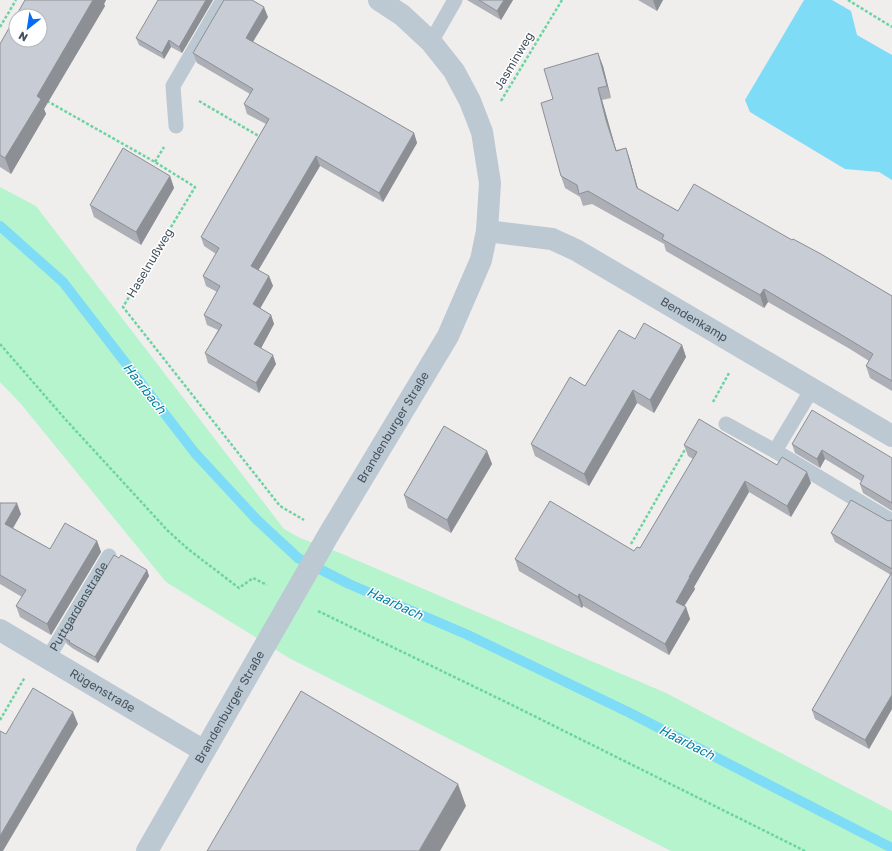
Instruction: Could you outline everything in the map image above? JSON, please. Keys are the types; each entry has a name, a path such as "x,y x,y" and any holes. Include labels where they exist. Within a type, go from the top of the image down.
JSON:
{"street":[{"name":"Brandenburger Straße","path":"148,851 204,750 329,534 448,336 481,260 487,231 490,183 482,132 470,101 454,71 431,42 402,14 379,0"},
{"name":"Bendenkamp","path":"487,231 552,239 576,250 892,436"},
{"name":"Rügenstraße","path":"0,630 204,750"}],"lane":[{"path":"176,126 173,86 223,0"},
{"path":"431,42 456,0"},
{"path":"774,451 812,389"},
{"path":"726,424 892,521"},
{"name":"Puttgardenstraße","path":"44,655 109,556"}],"path":[{"path":"0,27 16,0"},
{"name":"Jasminweg","path":"482,132 562,0"},
{"path":"848,0 892,27"},
{"path":"173,86 267,142"},
{"name":"Haselnußweg","path":"40,97 155,162 195,187 123,307 280,506 329,534"},
{"path":"0,344 77,432 168,531 188,549 239,588 253,578 805,851"},
{"path":"712,403 743,349"},
{"path":"631,544 689,443"},
{"name":"Puttgardenstraße","path":"0,720 44,655"}],"green space":[{"path":"0,187 36,206 284,529 300,538 340,553 666,693 892,811 892,851 671,851 289,658 166,582 21,404 0,382"}],"water":[{"path":"804,0 832,0 851,11 857,35 892,55 892,180 879,172 845,169 750,112 745,100"}],"building":[{"path":"25,0 93,0 37,96 41,99 5,158 0,155 0,44 8,30 8,48 48,48 48,8 20,8"},
{"path":"158,0 206,0 179,47 169,40 162,53 136,38"},
{"path":"224,0 252,0 264,7 246,38 414,133 379,193 316,156 251,266 269,276 253,304 271,315 254,344 273,355 256,383 205,353 222,325 204,315 220,286 203,276 219,248 201,237 269,119 244,104 253,89 193,53"},
{"path":"479,0 504,0 497,11"},
{"path":"598,53 607,86 598,88 606,120 616,151 626,148 637,188 678,211 694,184 792,240 793,239 821,254 892,296 892,381 866,366 873,354 764,289 760,295 662,239 664,235 588,191 579,194 577,185 561,176 541,103 553,99 544,69"},
{"path":"123,148 170,176 136,232 90,205"},
{"path":"644,323 682,345 650,400 633,390 584,474 531,444 570,377 585,386 619,330 635,339"},
{"path":"812,410 892,458 892,503 860,484 864,476 822,450 817,459 792,444"},
{"path":"699,419 777,465 782,457 807,472 787,506 745,481 676,602 686,607 665,644 579,594 578,597 515,559 550,501 634,551 637,547 640,548 697,452 684,445"},
{"path":"444,426 487,451 447,520 404,495"},
{"path":"851,500 888,521 892,520 892,569 831,533"},
{"path":"0,503 17,503 5,524 50,549 65,523 97,541 47,624 16,606 26,590 0,575"},
{"path":"114,555 119,558 121,555 147,570 95,657 64,638"},
{"path":"892,572 892,695 865,740 812,710"},
{"path":"33,688 73,712 0,836 0,731 6,734"},
{"path":"301,691 458,784 419,851 207,851"}],"waterway":[{"name":"Haarbach","path":"0,226 63,282 195,453 257,520 298,558 349,584 468,635 630,713 892,848"}]}
